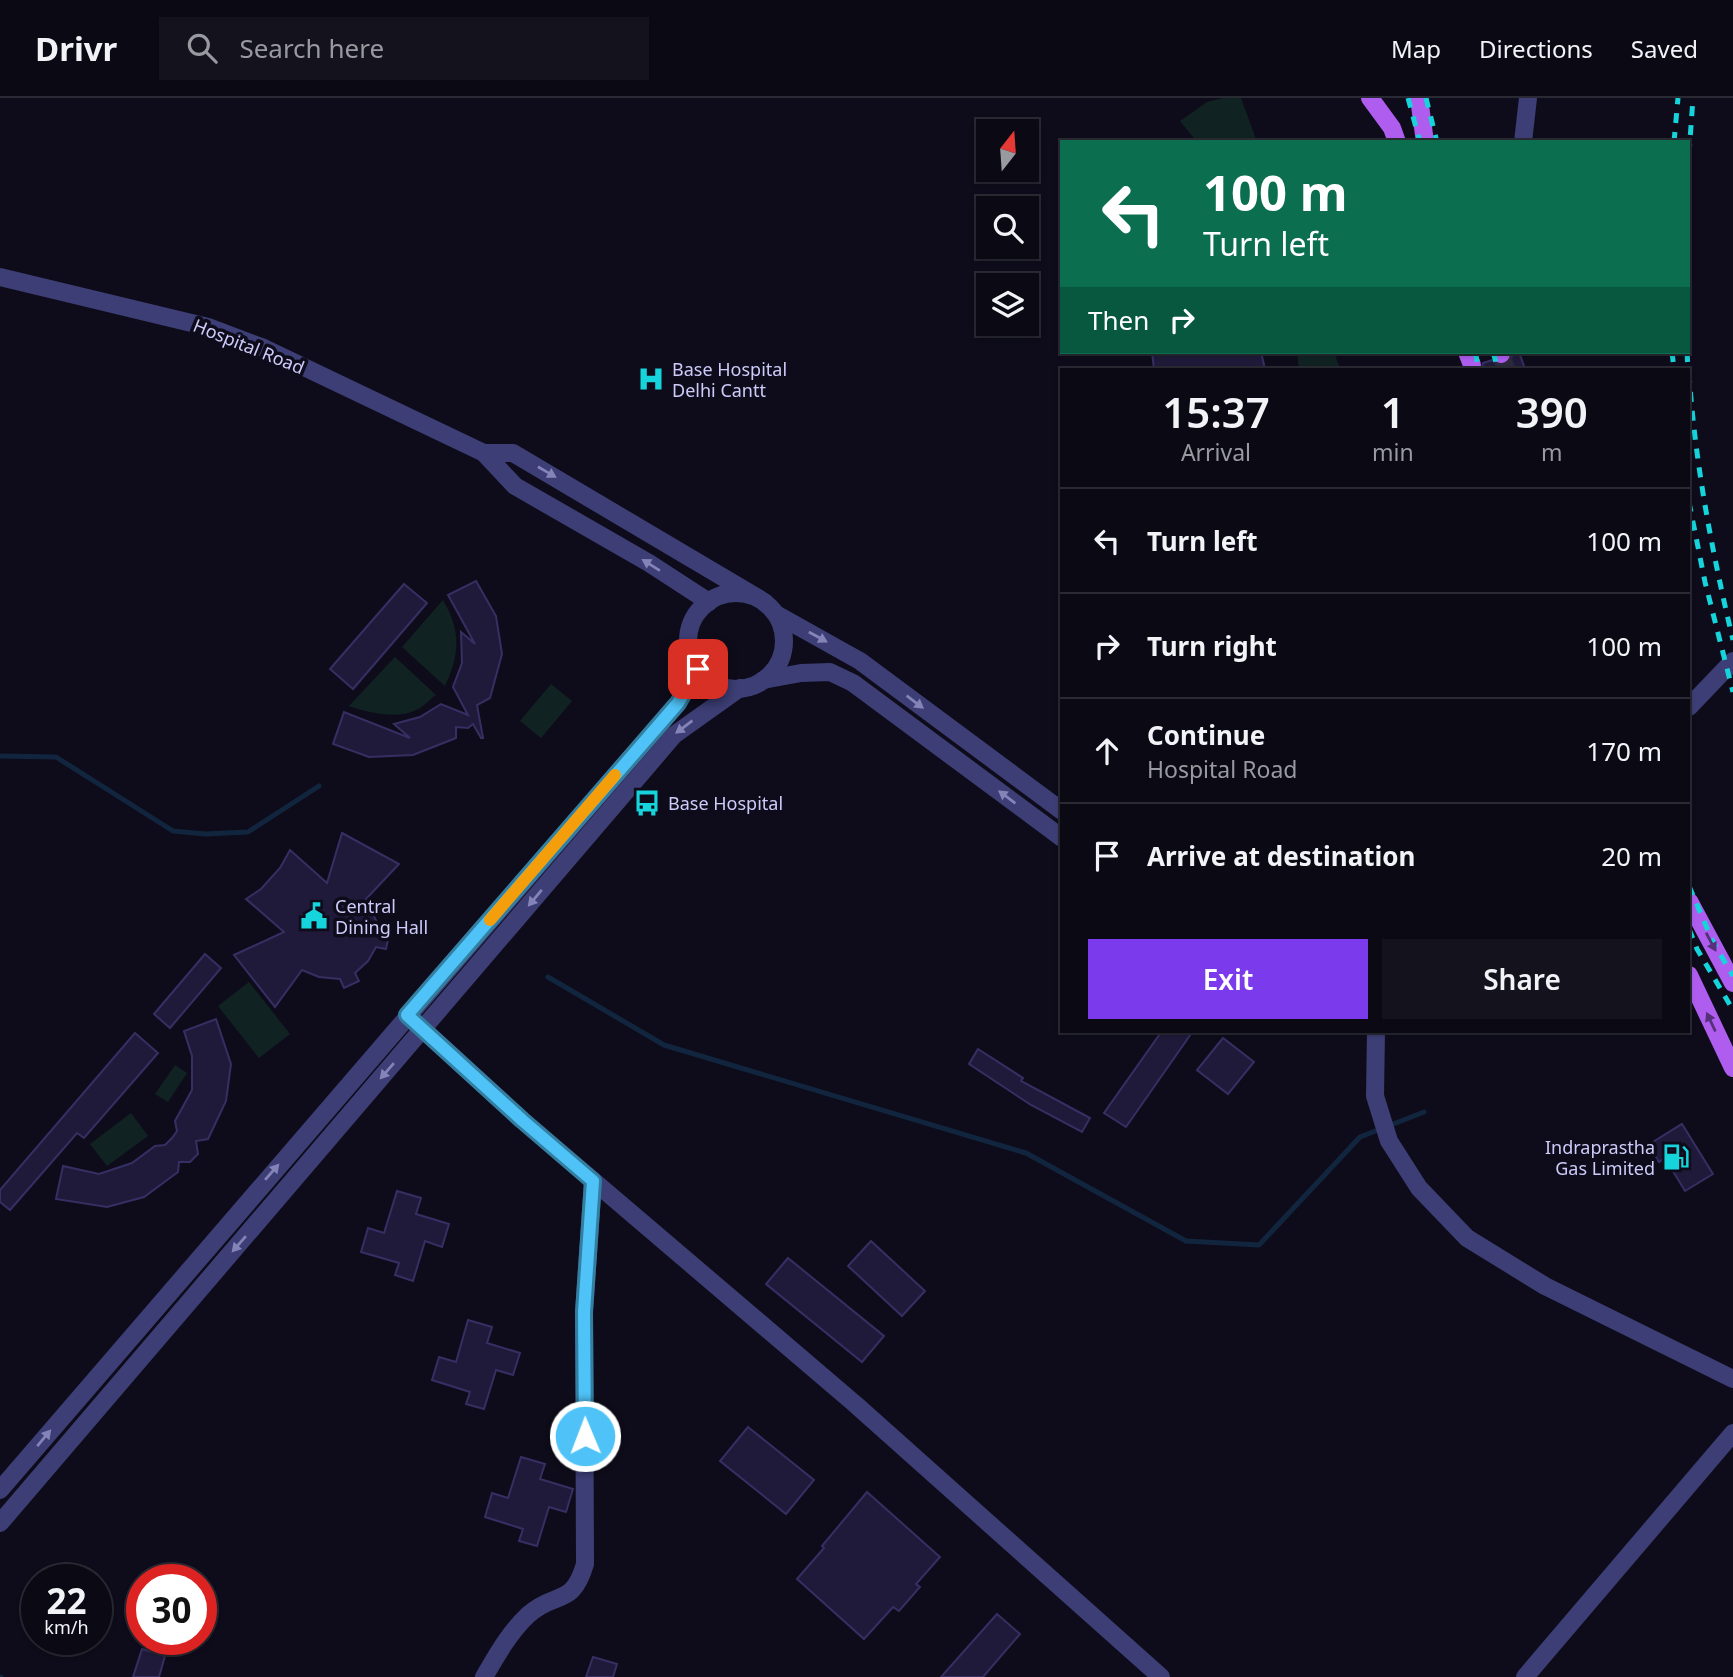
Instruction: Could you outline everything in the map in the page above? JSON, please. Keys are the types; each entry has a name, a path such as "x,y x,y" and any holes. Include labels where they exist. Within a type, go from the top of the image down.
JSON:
{"main road":[{"path":"1370,98 1395,135"},
{"path":"1384,98 1395,135"},
{"path":"1411,98 1424,139"},
{"path":"1419,98 1424,139"},
{"path":"1690,903 1733,983"},
{"path":"1690,977 1733,1068"}],"street":[{"path":"1522,140 1528,98"},
{"name":"Hospital Road","path":"0,277 208,327 264,348 484,453 515,486 709,601"},
{"name":"Hospital Road","path":"484,453 513,453 758,598"},
{"path":"740,688 716,684 698,669 689,646 692,622 699,611 720,595 733,593 758,598 776,614 860,661 1060,810"},
{"path":"763,680 779,662 783,650 782,625 776,614"},
{"path":"1690,706 1733,661"},
{"path":"0,1490 678,703 698,669"},
{"path":"0,1523 674,734 740,688 763,680 801,673 830,672 853,683 1060,837"},
{"path":"407,1015 522,1120 855,1404 1161,1677"},
{"path":"1377,1033 1375,1096 1385,1128 1419,1188 1467,1238 1545,1286 1733,1379"},
{"path":"484,1677 519,1624 543,1604 571,1593 580,1581 585,1564 584,1312 593,1181"},
{"path":"1525,1677 1733,1433"}],"green space":[{"path":"1223,98 1241,98 1256,140 1195,140 1180,121 1207,102"},
{"path":"1297,354 1335,354 1340,368 1299,368"},
{"path":"443,600 453,622 456,643 454,663 445,686 402,647"},
{"path":"395,657 436,695 418,709 401,714 375,713 349,706"},
{"path":"551,684 572,701 541,738 520,721"},
{"path":"249,982 290,1034 259,1058 218,1006"},
{"path":"175,1065 187,1073 168,1102 155,1094"},
{"path":"131,1113 148,1136 107,1166 90,1144"}],"building":[{"path":"1152,354 1261,354 1265,368 1154,368"},
{"path":"1512,354 1520,354 1525,368 1482,368 1483,363 1492,360 1500,365 1511,360"},
{"path":"476,581 496,616 502,654 490,698 477,705 483,738 473,724 468,728 456,727 456,738 413,755 369,757 333,744 344,712 410,738 394,724 420,717 441,704 468,715 453,687 462,663 461,632 475,644 448,595"},
{"path":"404,584 427,603 353,689 330,669"},
{"path":"342,833 399,864 366,899 379,927 390,930 386,949 376,947 368,961 355,973 359,981 344,988 340,979 319,977 302,970 275,1007 234,955 284,932 246,899 261,889 280,868 290,850 327,883"},
{"path":"205,954 221,968 170,1028 154,1014"},
{"path":"216,1019 231,1064 226,1101 208,1139 196,1141 198,1154 190,1162 179,1162 178,1172 144,1197 107,1207 56,1199 63,1166 99,1174 132,1163 155,1146 165,1145 172,1138 177,1131 175,1121 192,1090 192,1056 184,1031"},
{"path":"135,1033 158,1053 84,1138 77,1133 10,1210 0,1202 0,1190"},
{"path":"1161,1033 1192,1033 1126,1127 1104,1113"},
{"path":"1223,1038 1254,1062 1228,1094 1197,1070"},
{"path":"978,1049 1023,1078 1021,1081 1090,1118 1082,1132 1031,1105 969,1064"},
{"path":"1682,1124 1713,1174 1685,1191 1665,1158 1659,1162 1648,1145"},
{"path":"397,1191 421,1198 416,1214 449,1224 442,1247 425,1241 413,1281 395,1275 399,1263 361,1252 368,1228 384,1233"},
{"path":"871,1241 925,1291 902,1316 848,1266"},
{"path":"788,1258 884,1336 862,1362 766,1284"},
{"path":"468,1320 492,1327 487,1343 520,1353 513,1375 496,1370 484,1409 466,1404 470,1392 432,1380 439,1357 456,1362"},
{"path":"748,1427 814,1480 786,1514 720,1461"},
{"path":"521,1457 545,1464 540,1479 573,1489 566,1512 549,1507 537,1546 519,1541 523,1529 485,1517 492,1493 508,1498"},
{"path":"867,1492 940,1557 916,1584 920,1587 899,1611 893,1607 864,1639 797,1579"},
{"path":"997,1614 1020,1634 983,1677 941,1677"},
{"path":"140,1655 165,1656 159,1677 133,1677"},
{"path":"593,1657 617,1664 613,1677 586,1677"}],"waterway":[{"path":"0,756 56,757 173,831 205,834 248,832 319,786"},
{"path":"548,977 664,1045 1026,1153 1186,1241 1259,1245 1360,1137 1424,1112"}],"tunnel":[{"path":"1501,354 1506,368"}],"railway":[{"path":"1408,98 1419,140"},
{"path":"1426,98 1436,140"},
{"path":"1674,140 1678,98"},
{"path":"1690,140 1693,98"},
{"path":"1475,354 1479,368"},
{"path":"1494,354 1498,368"},
{"path":"1672,354 1674,368"},
{"path":"1687,354 1688,368"},
{"path":"1690,384 1705,507 1733,640"},
{"path":"1690,507 1705,582 1733,692"},
{"path":"1690,888 1713,942 1733,976"},
{"path":"1690,932 1697,949 1733,1010"}],"slow traffic":[{"path":"490,920 615,775"}],"place":[{"name":"Base Hospital Delhi Cantt","path":"651,379"},
{"name":"Base Hospital","path":"647,803"},
{"name":"Central Dining Hall","path":"314,916"},
{"name":"Indraprastha Gas Limited","path":"1676,1157"}],"route":[{"path":"585,1436 584,1312 593,1181 407,1015 678,703 698,669"}]}
